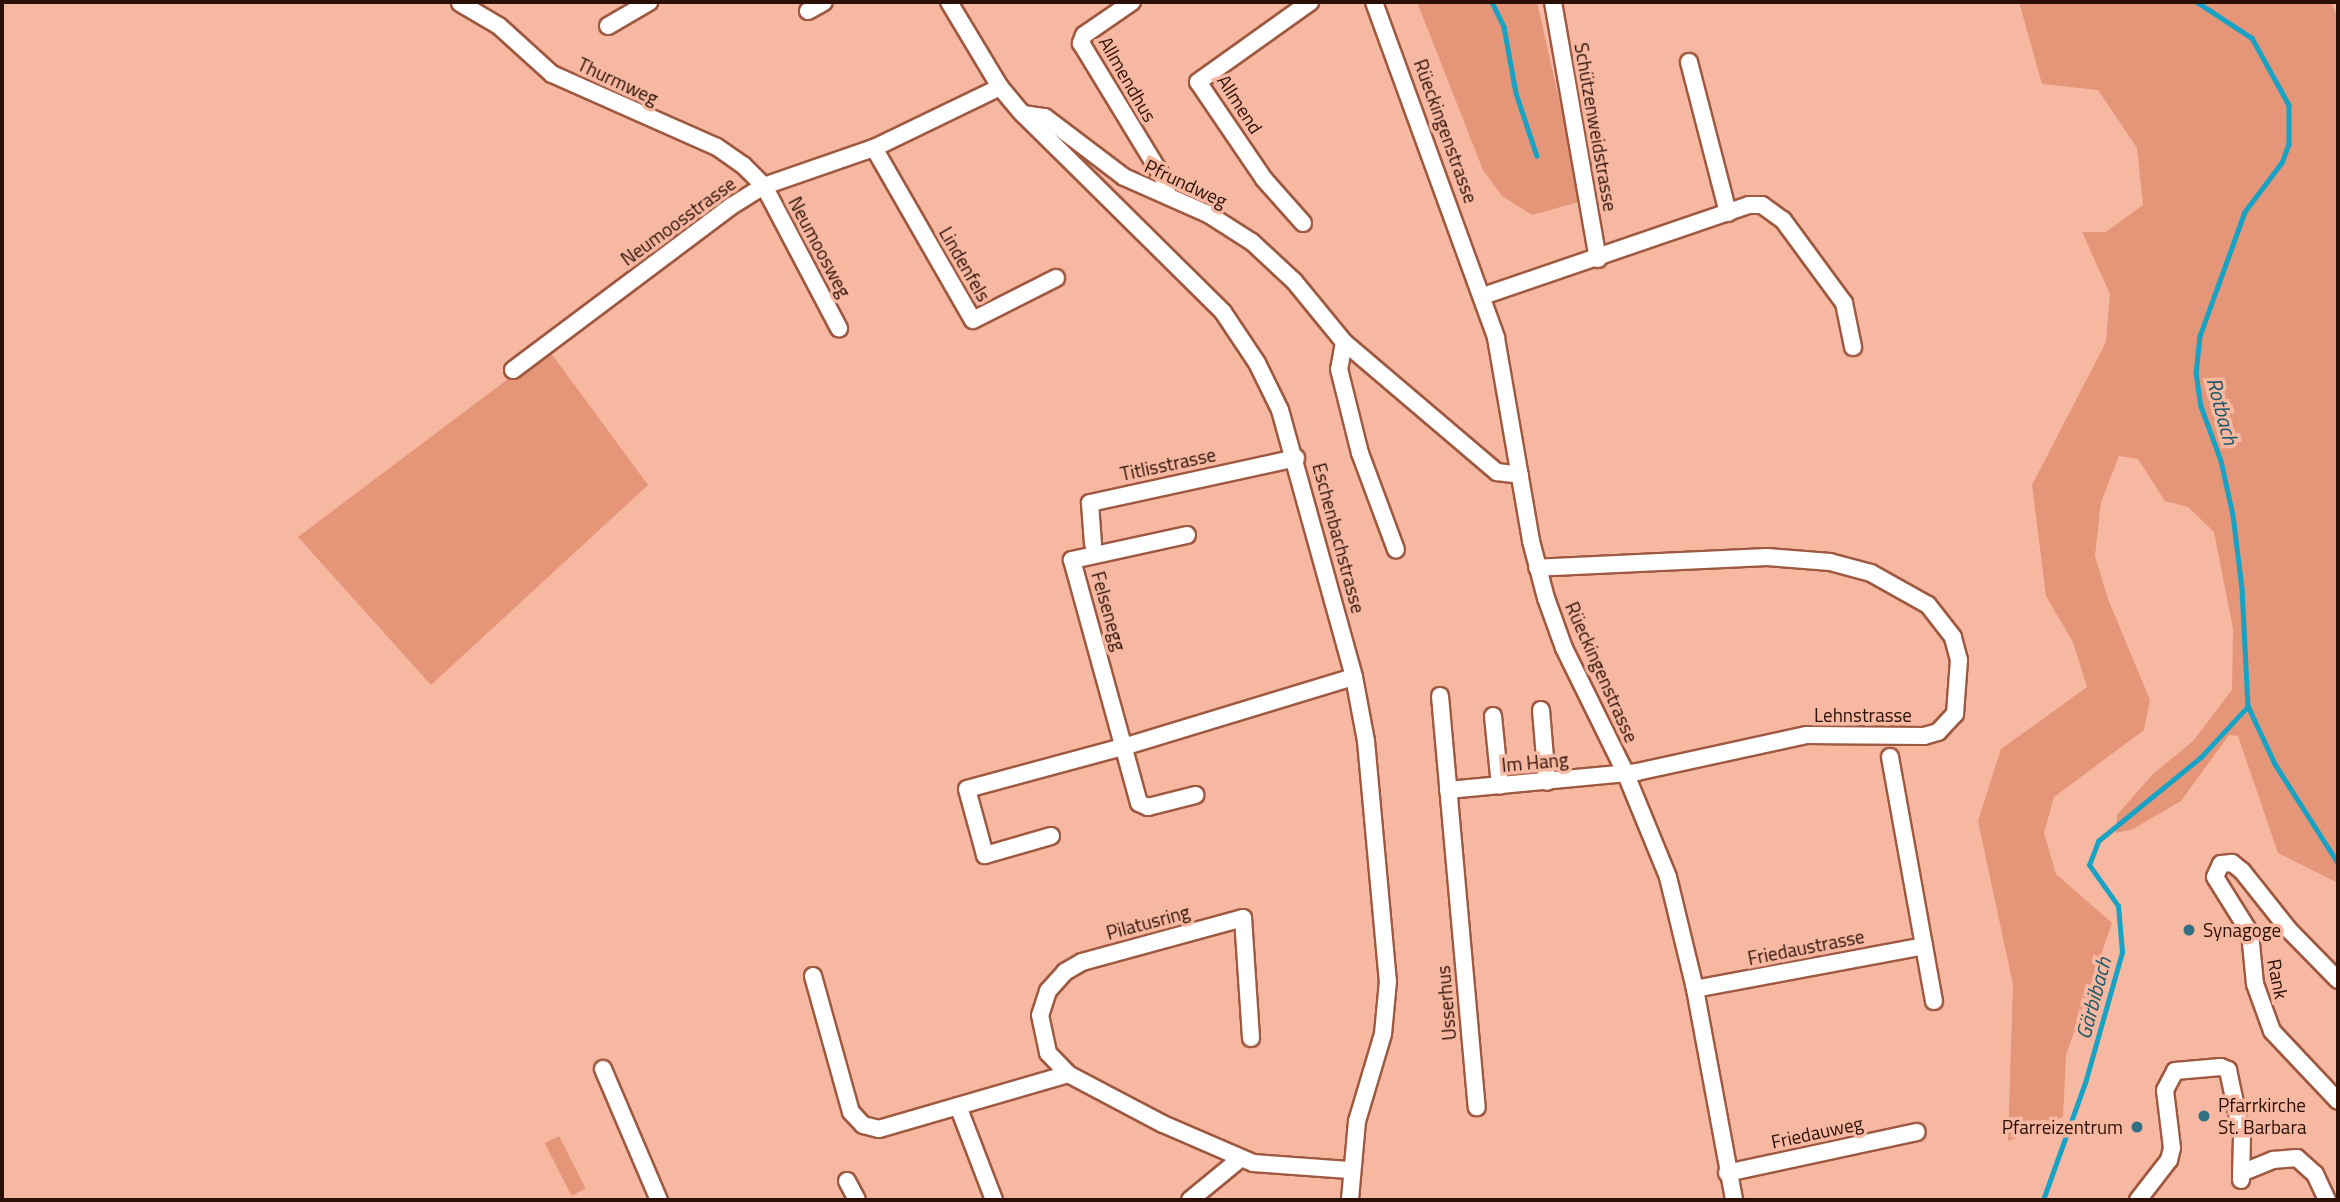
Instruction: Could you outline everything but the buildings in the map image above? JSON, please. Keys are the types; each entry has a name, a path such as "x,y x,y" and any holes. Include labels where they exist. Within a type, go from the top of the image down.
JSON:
{"street":[{"path":"608,26 649,2"},
{"path":"808,11 824,2"},
{"name":"Eschenbachstrasse","path":"949,2 1000,87 1023,114 1223,312 1257,363 1296,458 1354,677 1366,741 1388,981 1384,1034 1357,1121 1349,1170 1350,1200"},
{"name":"Allmendhus","path":"1132,2 1084,35 1082,50 1166,183 1167,195"},
{"name":"Allmend","path":"1303,223 1264,179 1198,82 1310,2"},
{"name":"Rüeckingenstrasse","path":"1374,2 1483,296 1504,374 1538,568 1564,648 1625,772 1661,855 1695,989 1727,1174 1734,1200"},
{"name":"Schützenweidstrasse","path":"1553,2 1598,259"},
{"name":"Thurmweg","path":"460,3 499,26 552,74 717,147 764,186"},
{"path":"1689,62 1728,213"},
{"name":"Neumoosstrasse","path":"513,370 764,186 874,148 1000,87"},
{"name":"Pfrundweg","path":"1023,114 1045,117 1124,177 1167,195 1252,242 1294,281 1344,342 1497,472 1520,475"},
{"name":"Lindenfels","path":"874,148 973,320 1056,278"},
{"name":"Neumoosweg","path":"764,186 839,328"},
{"path":"1483,296 1728,213 1762,205 1783,220 1844,303 1853,347"},
{"path":"1344,342 1339,369 1360,453 1396,550"},
{"name":"Titlisstrasse","path":"1093,544 1090,503 1296,458"},
{"name":"Felsenegg","path":"1187,535 1072,560 1123,747 1143,807 1195,795"},
{"name":"Lehnstrasse","path":"1538,568 1767,557 1830,562 1871,573 1909,592 1936,613 1952,637 1959,660 1957,705 1938,732 1912,736 1807,735 1625,772"},
{"path":"1051,836 985,855 967,789 1123,747 1354,677"},
{"path":"1440,696 1448,790"},
{"path":"1541,710 1547,782"},
{"path":"1493,716 1500,786"},
{"path":"1891,757 1934,1001"},
{"name":"Im Hang","path":"1448,790 1625,772"},
{"name":"Usserhus","path":"1448,790 1477,1107"},
{"name":"Rank","path":"2338,980 2289,930 2242,871 2232,863 2221,864 2215,877 2250,933 2255,984 2272,1031 2338,1101"},
{"name":"Pilatusring","path":"1251,1038 1243,918 1082,962 1065,972 1048,991 1040,1015 1048,1053 1068,1074 1240,1159 1349,1170"},
{"name":"Friedaustrasse","path":"1695,989 1924,946"},
{"path":"813,976 851,1112 863,1125 880,1129 1068,1074"},
{"path":"2138,1200 2169,1160 2172,1148 2165,1090 2169,1076 2175,1071 2221,1067 2231,1074 2242,1136 2241,1177 2273,1160 2297,1158 2315,1174 2328,1200"},
{"path":"603,1069 659,1200"},
{"path":"958,1106 994,1200"},
{"name":"Friedauweg","path":"1727,1174 1917,1132"},
{"path":"1190,1200 1240,1159"},
{"path":"847,1181 857,1200"}],"shaded area":[{"path":"1417,2 1537,2 1582,201 1532,215 1502,196 1483,170"},
{"path":"2019,2 2331,2 2338,18 2338,883 2278,853 2238,736 2229,735 2181,801 2133,829 2116,833 2117,815 2153,774 2193,741 2232,690 2233,629 2214,532 2188,507 2165,501 2138,459 2119,456 2101,502 2095,556 2108,599 2150,700 2144,730 2054,797 2044,833 2056,874 2112,923 2066,1055 2063,1117 2008,1141 2013,985 1978,821 2001,749 2087,687 2073,642 2046,596 2032,485 2106,342 2110,294 2082,232 2106,232 2143,205 2137,148 2098,90 2042,84"},
{"path":"548,349 648,485 431,685 298,537"},
{"path":"559,1136 586,1189 572,1196 545,1143"}],"waterway":[{"path":"1492,2 1504,27 1516,93 1537,156"},
{"name":"Rotbach","path":"2197,2 2252,38 2289,105 2289,144 2282,163 2245,212 2200,336 2196,372 2201,406 2221,461 2233,515 2242,588 2248,706 2275,764 2338,863"},
{"name":"Gärbibach","path":"2043,1200 2085,1083 2122,952 2118,906 2089,865 2098,841 2201,757 2248,706"}],"place":[{"name":"Synagoge","path":"2189,930"},
{"name":"Pfarrkirche St. Barbara","path":"2204,1116"},
{"name":"Pfarreizentrum","path":"2137,1127"}]}
